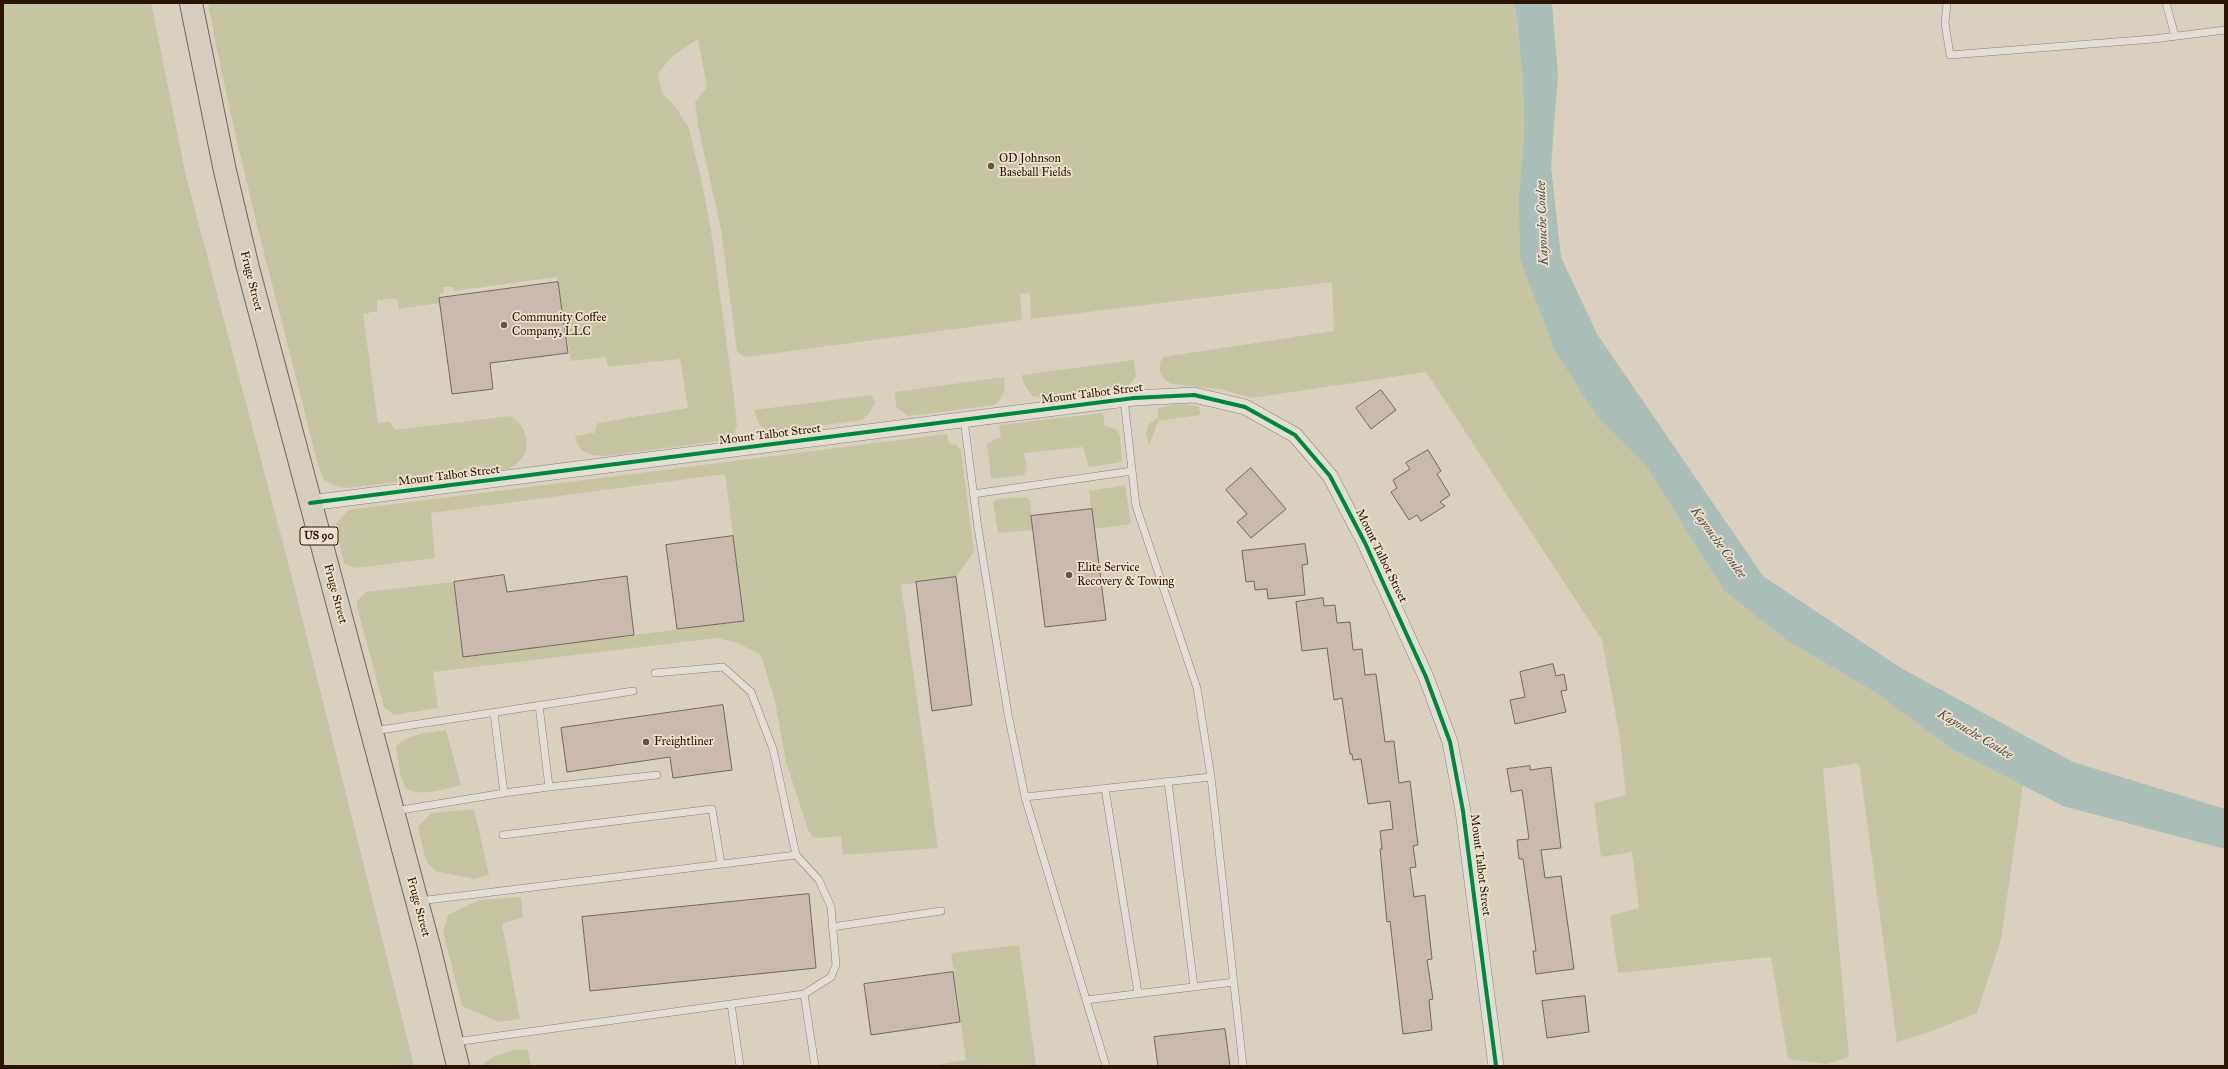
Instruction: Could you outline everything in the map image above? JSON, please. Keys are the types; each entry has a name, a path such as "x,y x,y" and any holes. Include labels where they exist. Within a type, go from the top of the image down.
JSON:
{"main road":[{"name":"Fruge Street","path":"192,3 225,171 248,268 453,1042 458,1066"}],"street":[{"name":"Mount Talbot Street","path":"310,504 1124,399 1194,395 1245,407 1295,435 1330,476 1365,543 1426,677 1450,742 1464,811 1496,1066"}],"lane":[{"path":"1947,3 1945,23 1950,55 2175,36 2225,30"},
{"path":"2166,3 2175,36"},
{"path":"1124,399 1136,506 1198,688 1211,777 1244,1066"},
{"path":"964,420 973,494 1008,714 1025,797 1106,1066"},
{"path":"973,494 1132,470"},
{"path":"453,1042 804,994 831,977 836,965 830,907 819,880 796,855 773,749 751,692 723,667 655,673"},
{"path":"371,731 633,691"},
{"path":"539,705 549,787"},
{"path":"494,713 504,793"},
{"path":"392,811 504,793 657,774"},
{"path":"1025,797 1211,777"},
{"path":"1168,781 1194,987"},
{"path":"1105,788 1138,994"},
{"path":"503,835 712,809 721,864"},
{"path":"416,902 796,855"},
{"path":"832,927 941,911"},
{"path":"1086,1000 1234,982"},
{"path":"804,994 815,1066"},
{"path":"731,1004 740,1066"}],"green space":[{"path":"3,3 151,3 186,176 294,585 414,1066 3,1066"},
{"path":"208,3 1514,3 1517,18 1523,83 1524,138 1519,196 1596,415 1645,464 1724,591 1788,641 1873,691 1954,750 2023,785 2001,939 1977,1013 1929,1032 1897,1042 1859,763 1823,769 1849,1057 1827,1064 1788,1059 1771,957 1618,973 1610,916 1639,908 1632,852 1601,857 1594,803 1626,795 1620,739 1602,640 1426,372 1252,398 1220,389 1172,384 1165,380 1160,372 1160,363 1163,357 1334,331 1332,282 1031,319 1030,293 1020,294 1022,320 746,357 737,352 721,229 698,126 695,102 707,87 698,39 671,57 658,74 662,93 674,105 689,128 703,188 712,237 734,397 737,426 733,436 725,440 607,456 586,453 579,447 575,436 594,433 598,423 688,408 680,359 608,367 606,357 571,361 557,277 454,291 453,287 443,287 444,293 440,293 440,303 399,309 396,298 377,300 377,311 363,314 378,423 390,422 395,430 510,416 519,422 526,437 527,442 524,456 509,469 347,488 336,486 324,480 318,465 260,235 219,61"},
{"path":"1134,360 1136,376 1129,386 1044,398 1032,396 1024,384 1022,375"},
{"path":"1004,377 1004,392 995,405 908,416 896,407 895,392"},
{"path":"872,395 875,403 868,415 862,420 768,433 759,424 754,410"},
{"path":"1176,404 1199,406 1200,415 1158,421 1149,446 1146,432 1149,424 1158,418 1158,408"},
{"path":"1103,413 1105,426 1117,430 1120,436 1122,462 1089,467 1083,447 1024,453 1027,469 1024,475 993,479 991,477 987,443 1001,437 999,425"},
{"path":"947,434 949,444 956,445 961,450 974,552 956,577 901,585 938,848 843,855 841,836 822,838 813,837 808,830 786,762 775,701 761,655 737,643 717,638 433,672 438,708 394,715 384,707 357,607 357,601 366,592 454,582 463,657 744,621 725,474 431,513 435,558 356,568 344,564 336,524 348,510"},
{"path":"1125,485 1131,524 1094,529 1089,491"},
{"path":"1026,497 1030,500 1033,530 998,533 993,502 997,499"},
{"path":"446,730 461,785 430,792 414,792 408,789 404,785 401,777 396,747 401,742 413,736"},
{"path":"474,809 489,875 474,879 435,871 426,861 418,827 431,813"},
{"path":"521,897 523,917 502,924 520,1019 499,1022 462,1006 443,932 448,915 479,900"},
{"path":"1019,945 1036,1066 931,1066 966,1060 951,953"},
{"path":"513,1050 528,1050 531,1066 483,1066 484,1063 495,1056"}],"water":[{"name":"Kayouche Coulee","path":"1514,3 1552,3 1558,75 1551,167 1561,257 1597,334 1763,576 1901,668 2073,762 2225,809 2225,849 2063,806 1954,750 1873,691 1788,641 1724,591 1645,464 1596,415 1555,351 1520,259 1519,196 1524,138 1523,83 1517,18"}],"building":[{"name":"Community Coffee Company, LLC","path":"558,282 568,353 490,363 493,389 452,394 439,298"},
{"path":"1381,390 1396,410 1371,429 1356,408"},
{"path":"1428,450 1441,471 1437,474 1450,495 1440,502 1445,506 1421,521 1417,515 1409,520 1391,492 1397,488 1393,480 1410,469 1406,463"},
{"path":"1251,468 1286,509 1251,538 1237,522 1247,514 1226,490"},
{"name":"Elite Service Recovery & Towing","path":"1092,509 1106,620 1045,627 1031,516"},
{"path":"733,536 744,621 677,629 666,545"},
{"path":"1305,544 1308,564 1302,565 1305,595 1268,599 1267,589 1255,590 1254,581 1246,582 1242,551"},
{"path":"504,575 507,592 627,576 634,635 463,657 454,582"},
{"path":"956,577 972,705 932,711 916,582"},
{"path":"1323,598 1324,606 1335,605 1337,623 1350,622 1353,650 1362,649 1365,675 1376,674 1385,742 1394,741 1399,783 1410,781 1418,845 1413,846 1416,867 1410,868 1414,897 1425,895 1432,959 1427,960 1433,999 1429,1000 1432,1030 1403,1034 1390,921 1387,922 1380,849 1382,849 1380,831 1393,829 1390,801 1368,804 1361,759 1353,760 1352,754 1350,754 1342,698 1334,700 1327,648 1302,651 1296,602"},
{"path":"1553,664 1556,676 1564,674 1567,690 1561,691 1566,712 1515,724 1510,700 1525,697 1520,672"},
{"name":"Freightliner","path":"723,705 732,770 673,778 670,757 567,772 561,728"},
{"path":"1530,766 1530,770 1551,767 1561,848 1541,850 1545,878 1561,876 1574,969 1536,974 1533,951 1536,951 1523,859 1519,859 1517,840 1529,839 1525,810 1522,790 1511,792 1507,769"},
{"path":"809,894 816,968 590,991 582,917"},
{"path":"953,972 960,1022 871,1035 864,984"},
{"path":"1585,996 1589,1032 1547,1038 1542,1001"},
{"path":"1225,1029 1230,1066 1158,1066 1154,1037"}],"cycle path":[{"path":"310,503 1134,398 1194,395 1245,407 1295,435 1330,476 1365,543 1426,677 1450,742 1463,811 1496,1066"}],"place":[{"name":"OD Johnson Baseball Fields","path":"991,166"},
{"name":"Community Coffee Company, LLC","path":"504,325"},
{"name":"Elite Service Recovery & Towing","path":"1069,575"},
{"name":"Freightliner","path":"646,742"}]}
